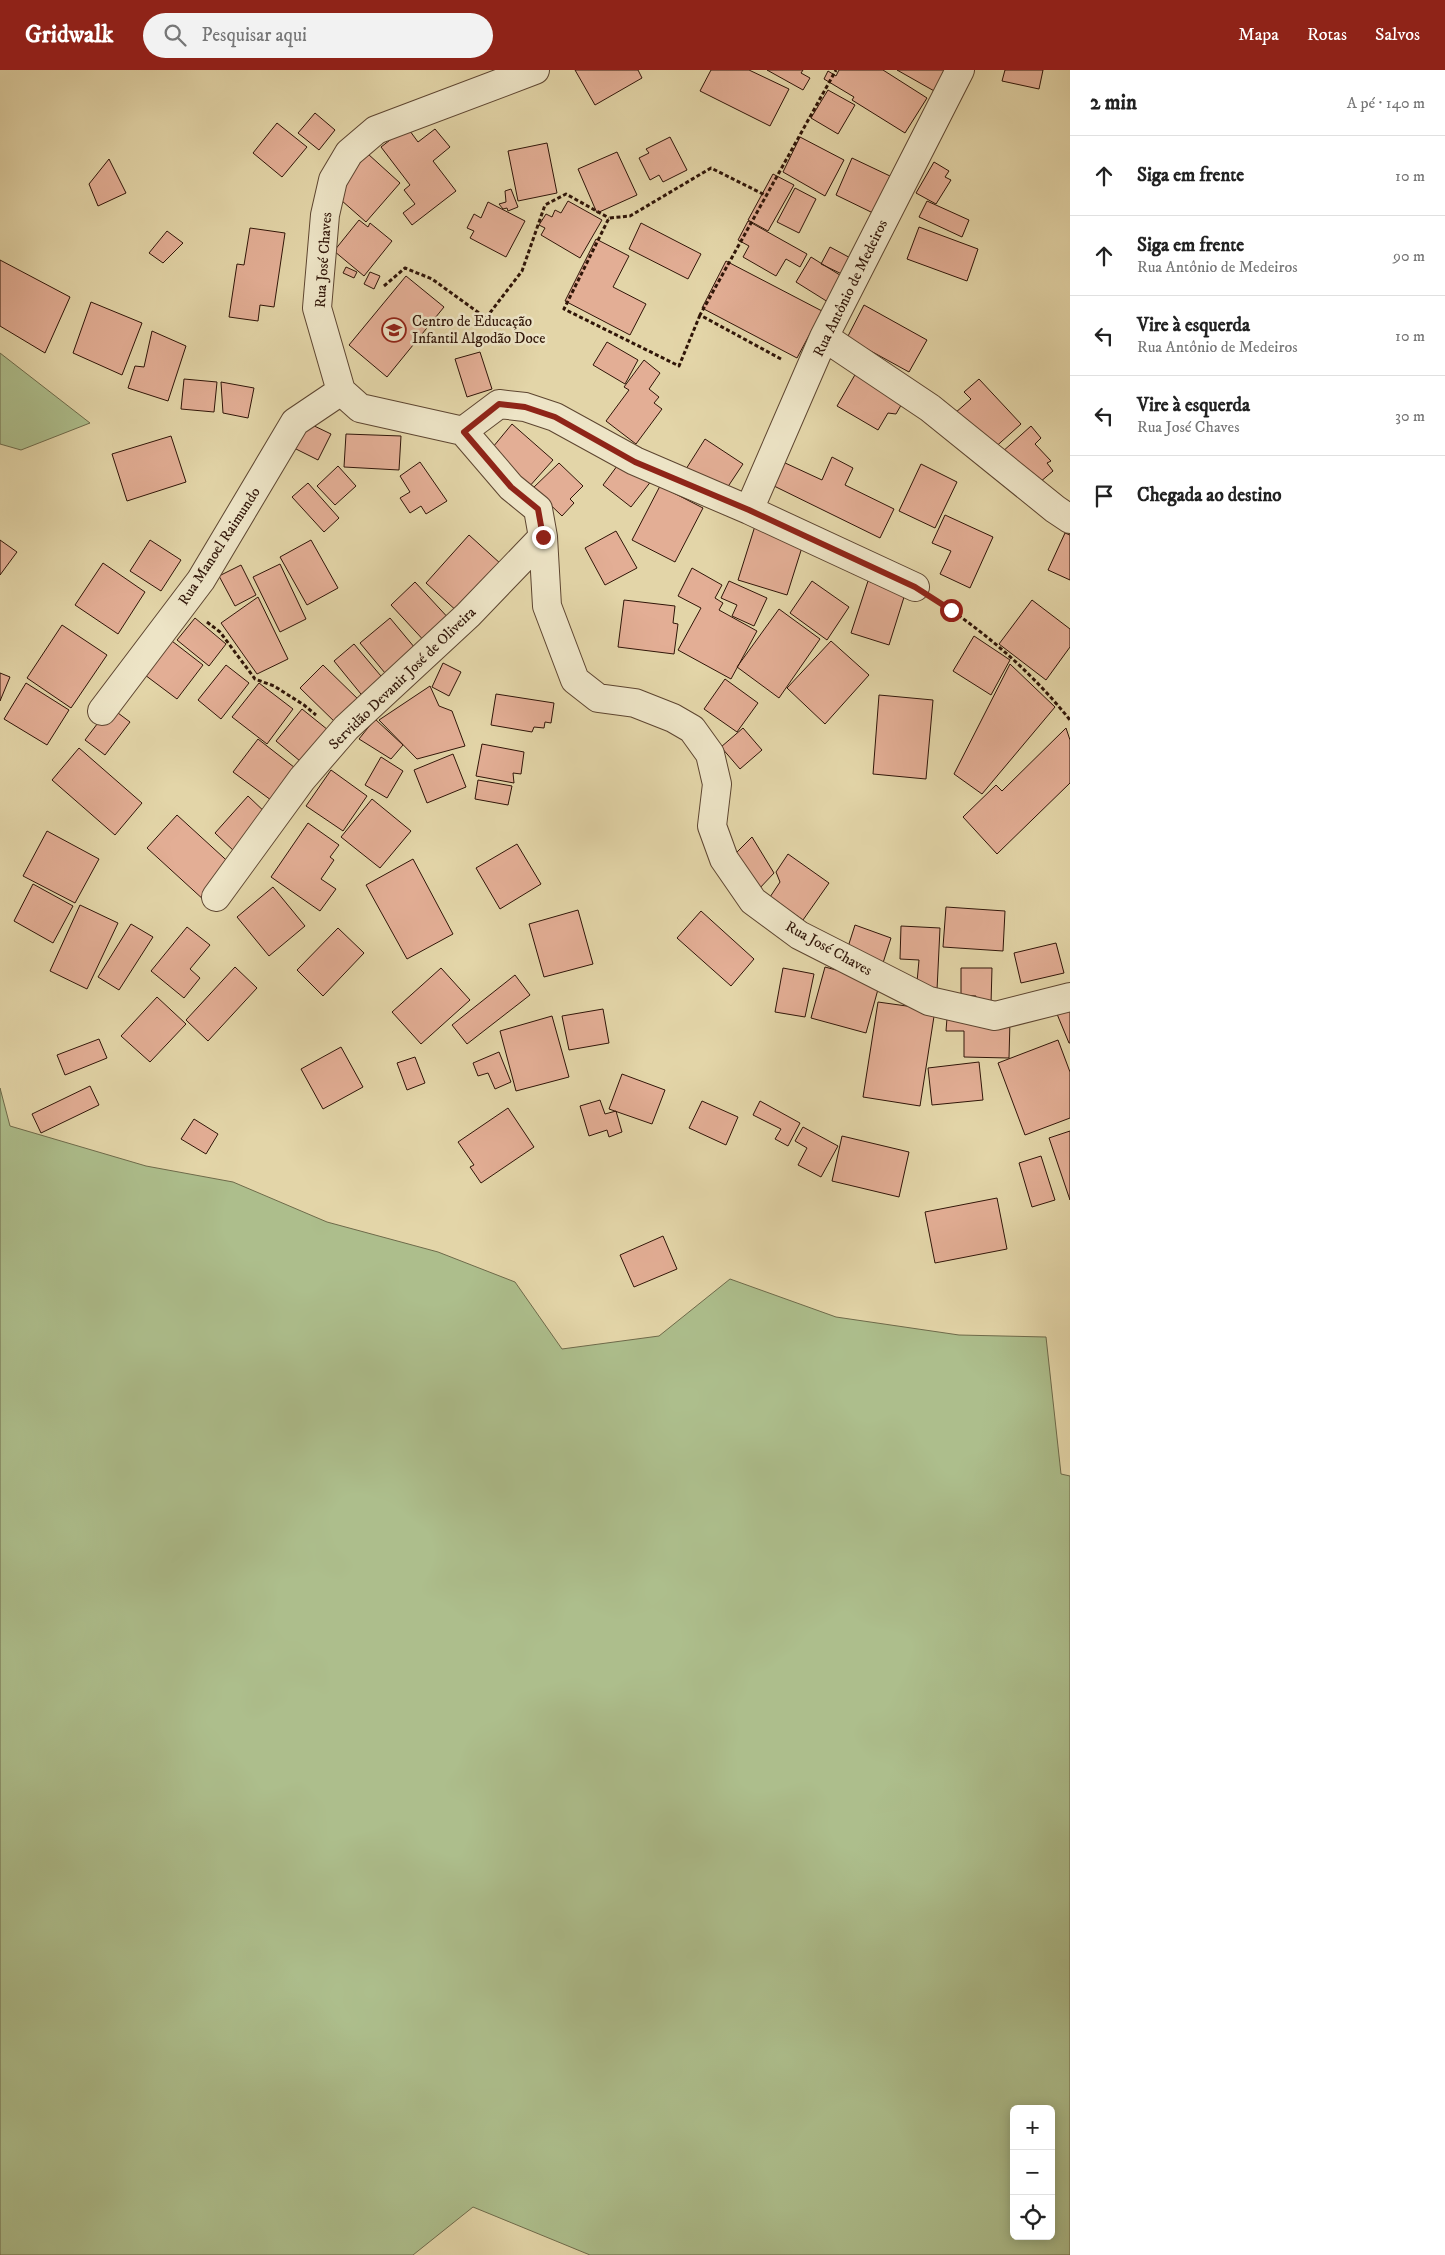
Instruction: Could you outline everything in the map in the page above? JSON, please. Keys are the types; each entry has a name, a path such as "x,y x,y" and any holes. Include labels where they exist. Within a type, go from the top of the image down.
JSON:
{"street":[{"name":"Rua José Chaves","path":"341,391 317,308 325,215 333,180 349,153 376,130 535,70"},
{"name":"Rua Antônio de Medeiros","path":"749,510 824,337 960,70"},
{"path":"824,337 930,408 1054,509 1070,519"},
{"path":"341,391 360,408 464,432 499,404 525,407 555,417 635,462 749,510 915,587"},
{"name":"Rua Manoel Raimundo","path":"102,711 201,580 295,422 341,391"},
{"name":"Rua José Chaves","path":"464,432 511,487 538,509 543,537 547,606 575,680 598,698 635,703 673,718 692,729 710,754 717,784 712,826 724,859 753,901 799,935 929,1001 995,1016 1070,997"},
{"name":"Servidão Devanir José de Oliveira","path":"216,897 302,779 346,728 468,615 543,537"}],"path":[{"path":"609,218 564,309 679,366 700,315 836,70"},
{"path":"384,286 405,268 432,279 486,318 522,272 545,205 566,194 609,218 630,216 711,168 765,195"},
{"path":"700,315 808,374"},
{"path":"915,587 972,623 1027,672 1070,720"},
{"path":"183,604 220,632 255,679 274,686 304,704 336,732 344,726 346,728"}],"green space":[{"path":"0,353 90,423 21,450 0,444"},
{"path":"0,1088 10,1126 146,1166 233,1182 327,1222 438,1252 515,1282 562,1349 659,1336 730,1279 836,1317 959,1335 1046,1337 1061,1474 1070,1476 1070,2255 590,2255 473,2207 413,2255 0,2255"}],"building":[{"path":"575,70 638,70 642,78 595,105"},
{"path":"711,70 749,70 789,89 770,126 700,91"},
{"path":"767,70 803,70 801,73 810,78 803,90"},
{"path":"839,70 883,70 927,98 905,133 852,100 854,97 824,79 828,71 836,76"},
{"path":"897,70 947,70 936,92"},
{"path":"1005,70 1043,70 1039,89 1002,81"},
{"path":"828,90 855,105 838,134 811,118"},
{"path":"315,113 335,130 319,150 298,133"},
{"path":"277,123 307,147 282,177 253,153"},
{"path":"407,127 418,142 435,129 450,147 433,161 456,191 412,225 403,213 415,204 404,190 410,185 381,147"},
{"path":"670,137 687,170 663,182 659,175 650,180 639,158 649,153 646,149"},
{"path":"800,137 844,160 825,196 783,172"},
{"path":"547,143 557,193 518,201 508,151"},
{"path":"617,152 637,195 597,213 578,169"},
{"path":"368,154 400,183 366,222 333,193"},
{"path":"852,158 890,176 873,213 836,195"},
{"path":"109,159 126,193 98,206 89,184"},
{"path":"934,162 949,171 945,177 951,180 936,204 916,193"},
{"path":"773,174 794,185 768,231 748,220"},
{"path":"795,188 816,199 799,233 777,222"},
{"path":"511,189 518,207 508,211 507,208 503,209 499,204 506,202 505,191"},
{"path":"568,201 602,220 580,258 541,235 545,228 539,225 546,214 552,217 555,210 561,213"},
{"path":"927,201 969,220 962,237 919,217"},
{"path":"488,202 525,221 506,257 470,238 474,231 467,228 474,214 481,218"},
{"path":"359,220 368,227 370,223 392,241 364,276 334,251"},
{"path":"748,221 807,254 800,267 786,259 776,276 743,257 749,246 738,240"},
{"path":"641,223 701,254 688,279 629,249"},
{"path":"919,227 978,249 967,281 907,259"},
{"path":"250,228 285,233 274,307 260,305 258,321 229,317 237,264 244,265"},
{"path":"167,231 183,243 163,263 149,253"},
{"path":"596,239 629,256 613,287 646,304 630,335 565,301"},
{"path":"830,247 856,261 848,277 821,264"},
{"path":"811,257 843,277 828,302 796,282"},
{"path":"0,260 70,297 45,353 0,326"},
{"path":"726,261 822,311 797,358 702,308"},
{"path":"346,267 357,272 354,278 343,273"},
{"path":"370,272 380,276 374,289 364,284"},
{"name":"Centro de Educação Infantil Algodão Doce","path":"406,276 444,307 387,377 349,345"},
{"path":"91,302 142,323 122,375 73,353"},
{"path":"864,305 927,340 909,372 847,338"},
{"path":"152,331 186,346 168,401 128,388 135,366 144,367"},
{"path":"607,342 638,360 625,384 593,365"},
{"path":"480,352 492,389 467,397 455,359"},
{"path":"644,360 660,373 649,389 659,397 654,403 662,409 636,444 606,421 629,390 624,387"},
{"path":"856,373 904,400 896,414 888,413 878,430 837,406"},
{"path":"184,379 217,382 214,412 181,409"},
{"path":"979,379 1021,424 991,451 955,413 971,399 964,392"},
{"path":"221,382 254,388 248,418 223,413"},
{"path":"306,422 331,434 318,460 294,448"},
{"path":"512,424 553,460 528,488 488,453"},
{"path":"1031,426 1041,438 1035,444 1051,461 1047,463 1053,471 1033,488 1001,453"},
{"path":"346,434 401,436 399,470 344,467"},
{"path":"171,436 186,482 127,501 112,454"},
{"path":"705,439 743,464 723,494 686,469"},
{"path":"832,457 853,468 845,485 894,509 880,538 772,485 783,462 822,480"},
{"path":"623,458 652,480 631,507 603,485"},
{"path":"420,462 447,501 426,514 421,506 410,513 400,498 410,492 400,476"},
{"path":"559,463 583,486 570,499 574,503 562,516 533,488"},
{"path":"921,464 957,482 935,528 899,511"},
{"path":"338,466 356,486 335,505 317,486"},
{"path":"308,483 339,518 324,532 292,497"},
{"path":"660,486 703,508 675,562 632,540"},
{"path":"945,515 993,537 970,588 940,574 951,551 932,543"},
{"path":"755,526 804,541 787,595 738,580"},
{"path":"616,531 637,568 605,585 585,548"},
{"path":"1065,533 1070,535 1070,580 1048,570"},
{"path":"469,535 501,564 459,613 426,583"},
{"path":"0,540 17,552 0,575"},
{"path":"150,540 181,560 161,591 130,571"},
{"path":"311,540 338,588 307,605 280,557"},
{"path":"103,563 145,592 118,634 75,605"},
{"path":"280,564 306,619 280,632 253,577"},
{"path":"241,565 256,595 235,606 219,576"},
{"path":"692,568 722,585 715,598 723,603 719,610 757,631 731,679 678,650 701,608 678,596"},
{"path":"729,581 767,598 754,626 732,616 737,605 721,598"},
{"path":"812,581 849,607 827,640 790,613"},
{"path":"868,581 905,594 889,645 851,633"},
{"path":"415,582 452,622 428,645 391,605"},
{"path":"258,597 288,659 257,674 221,623"},
{"path":"624,600 675,606 673,623 678,624 674,654 618,647"},
{"path":"1032,600 1070,629 1070,647 1046,680 999,644"},
{"path":"779,609 820,639 779,698 737,667"},
{"path":"195,618 226,644 209,666 177,640"},
{"path":"390,618 420,654 390,679 360,643"},
{"path":"62,625 107,655 71,708 27,678"},
{"path":"974,636 1010,660 991,695 953,671"},
{"path":"168,638 203,665 177,699 141,672"},
{"path":"831,641 869,675 825,724 787,688"},
{"path":"354,644 386,682 365,699 334,661"},
{"path":"443,663 461,672 449,696 432,687"},
{"path":"1010,664 1055,707 982,794 954,774"},
{"path":"226,665 249,683 221,719 198,700"},
{"path":"323,665 361,702 339,726 300,688"},
{"path":"0,673 10,677 0,701"},
{"path":"725,679 758,703 737,732 704,709"},
{"path":"26,683 69,710 47,745 4,719"},
{"path":"259,683 293,709 267,744 232,717"},
{"path":"430,686 439,706 452,711 465,746 417,759 379,720"},
{"path":"496,694 554,703 551,723 545,722 544,728 534,727 532,732 491,725"},
{"path":"879,695 933,700 926,779 873,774"},
{"path":"110,707 130,722 105,755 85,740"},
{"path":"302,709 333,734 306,766 276,741"},
{"path":"375,719 403,745 391,759 359,739"},
{"path":"743,728 762,750 740,769 721,747"},
{"path":"1066,728 1070,740 1070,783 997,854 963,817 996,785 1002,791"},
{"path":"258,739 299,771 275,803 233,772"},
{"path":"482,744 524,752 521,774 513,773 514,783 476,776"},
{"path":"79,748 142,803 115,835 52,780"},
{"path":"453,754 466,787 427,803 414,770"},
{"path":"381,757 403,771 387,798 365,785"},
{"path":"331,770 367,796 343,831 306,806"},
{"path":"478,780 512,786 508,805 475,799"},
{"path":"248,796 269,816 236,853 215,833"},
{"path":"372,799 411,831 380,868 341,837"},
{"path":"177,815 235,868 205,901 147,848"},
{"path":"308,823 339,845 330,857 334,860 321,879 336,889 320,911 271,877"},
{"path":"47,831 99,859 75,903 23,876"},
{"path":"752,837 774,873 758,890 735,854"},
{"path":"517,844 541,884 500,909 476,868"},
{"path":"788,854 829,883 803,920 770,897 780,882 776,872"},
{"path":"413,859 453,934 407,959 366,885"},
{"path":"33,884 73,906 53,943 14,921"},
{"path":"273,887 305,926 269,956 237,917"},
{"path":"80,905 118,923 87,989 50,971"},
{"path":"946,907 1005,911 1003,951 943,947"},
{"path":"578,910 593,964 544,977 529,924"},
{"path":"701,911 754,959 731,986 677,938"},
{"path":"131,924 153,937 119,990 98,977"},
{"path":"855,925 891,938 883,963 847,950"},
{"path":"901,926 940,928 937,990 917,982 919,960 900,959"},
{"path":"187,927 210,945 190,969 200,978 184,998 151,971"},
{"path":"338,928 364,953 323,996 297,970"},
{"path":"1056,943 1064,973 1021,983 1014,953"},
{"path":"235,967 257,988 208,1041 186,1020"},
{"path":"825,967 880,982 866,1033 811,1018"},
{"path":"441,968 470,1000 421,1044 392,1012"},
{"path":"783,968 814,974 805,1017 775,1012"},
{"path":"961,968 992,968 991,1004 975,1003 976,996 961,995"},
{"path":"515,975 530,995 467,1044 452,1025"},
{"path":"157,997 186,1024 150,1062 121,1036"},
{"path":"878,1002 935,1010 920,1106 863,1097"},
{"path":"603,1009 609,1043 569,1050 562,1016"},
{"path":"1070,1009 1070,1043 1069,1043 1057,1014"},
{"path":"552,1016 569,1077 516,1091 500,1031"},
{"path":"947,1018 1010,1020 1009,1058 964,1057 964,1031 946,1031"},
{"path":"99,1039 107,1058 65,1075 57,1055"},
{"path":"1058,1040 1070,1072 1070,1118 1025,1135 998,1063"},
{"path":"341,1047 363,1087 323,1109 301,1069"},
{"path":"499,1052 511,1082 495,1089 488,1073 478,1076 473,1063"},
{"path":"415,1057 425,1083 407,1090 397,1063"},
{"path":"979,1062 983,1100 932,1105 928,1068"},
{"path":"622,1074 665,1090 652,1124 609,1109"},
{"path":"90,1086 99,1105 41,1133 32,1114"},
{"path":"600,1100 605,1114 616,1111 622,1132 609,1137 607,1130 589,1136 580,1106"},
{"path":"702,1101 738,1117 726,1145 689,1128"},
{"path":"760,1101 800,1123 788,1146 775,1139 781,1129 753,1115"},
{"path":"508,1108 534,1147 481,1183 470,1167 474,1165 458,1142"},
{"path":"194,1119 218,1134 206,1154 181,1139"},
{"path":"803,1127 838,1146 821,1177 798,1165 807,1148 795,1141"},
{"path":"1070,1131 1070,1200 1049,1138"},
{"path":"842,1136 909,1152 899,1197 832,1181"},
{"path":"1041,1156 1055,1200 1032,1207 1019,1163"},
{"path":"997,1198 1007,1249 935,1263 925,1212"},
{"path":"663,1236 677,1269 634,1287 620,1255"}],"place":[{"name":"Centro de Educação Infantil Algodão Doce","path":"394,330"}],"route":[{"path":"543,537 538,509 511,487 464,432 499,404 525,407 555,417 635,462 749,510 915,587 951,610"}]}
